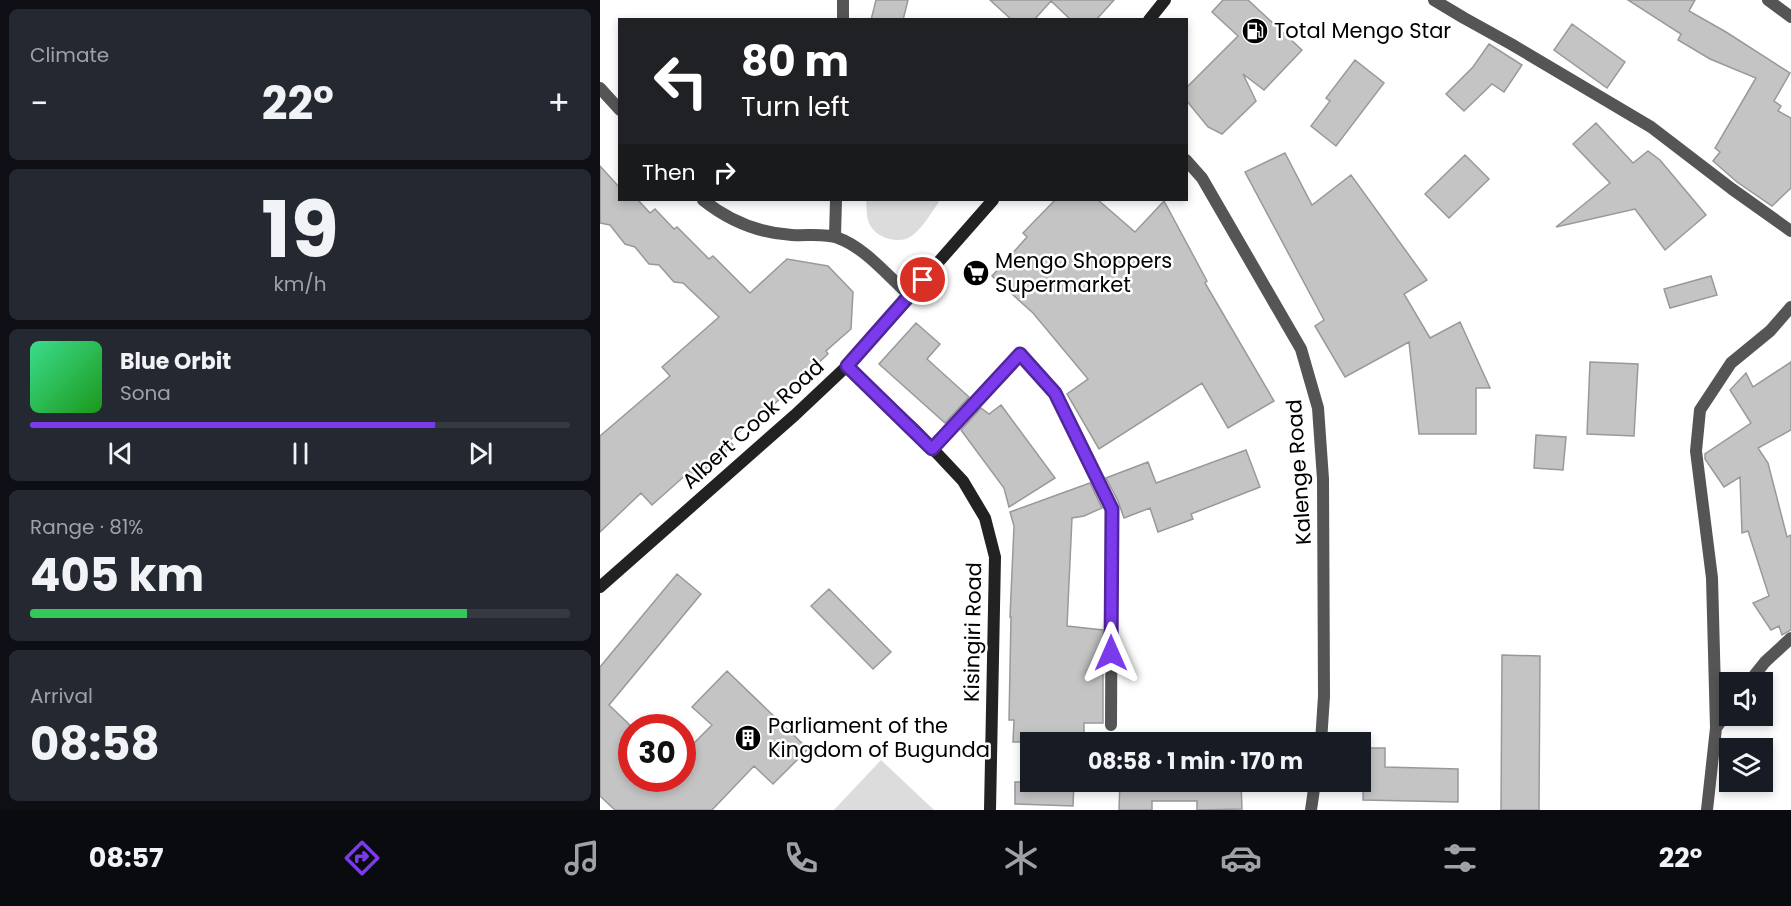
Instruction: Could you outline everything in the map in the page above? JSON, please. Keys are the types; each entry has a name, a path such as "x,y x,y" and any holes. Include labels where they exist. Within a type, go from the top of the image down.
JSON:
{"main road":[{"path":"1151,18 1165,0"},
{"name":"Albert Cook Road","path":"600,587 795,415 847,366 992,201"},
{"name":"Kisingiri Road","path":"847,366 963,481 985,518 995,557 990,810"}],"street":[{"path":"843,0 843,18"},
{"path":"1434,0 1651,127 1791,231"},
{"path":"1768,0 1791,17"},
{"path":"600,88 618,108"},
{"name":"Kalenge Road","path":"1188,162 1202,178 1301,349 1318,408 1323,479 1324,696 1322,732"},
{"path":"704,201 720,213 748,226 788,235 835,236 854,245 909,296"},
{"path":"835,236 836,201"},
{"path":"1707,810 1716,728 1712,578 1696,451 1700,410 1731,363 1770,331 1791,307"},
{"path":"932,449 1020,354 1055,393 1112,509 1111,724"},
{"path":"1757,672 1791,638"},
{"path":"1716,728 1719,724"},
{"path":"1311,810 1314,792"}],"shaded area":[{"path":"866,201 939,202 924,224 913,235 901,240 888,239 877,233 867,217"},
{"path":"881,760 934,810 834,810"}],"building":[{"path":"876,0 908,0 904,18 872,18"},
{"path":"990,0 1114,0 1098,18 1069,18 1051,1 1036,18 1010,18"},
{"path":"1223,0 1248,0 1302,50 1264,90 1243,74 1256,101 1222,134 1208,127 1188,102 1188,86 1238,36 1212,12"},
{"path":"1628,0 1695,0 1689,11 1790,73 1774,101 1781,106 1778,111 1791,118 1791,188 1772,206 1737,182 1713,161 1720,152 1715,148 1756,78 1710,59 1678,40 1681,34"},
{"path":"1572,24 1625,62 1607,88 1554,50"},
{"path":"1489,44 1522,65 1504,92 1492,84 1464,111 1446,94 1473,67"},
{"path":"1355,60 1384,83 1336,146 1311,126 1330,101 1326,98"},
{"path":"1596,123 1633,163 1648,151 1660,160 1706,215 1665,250 1635,209 1556,227 1610,183 1573,144"},
{"path":"1285,153 1312,205 1351,175 1427,280 1404,294 1430,338 1460,322 1490,388 1476,388 1476,434 1419,434 1409,342 1345,377 1315,326 1324,320 1245,172"},
{"path":"1465,155 1489,179 1449,218 1425,194"},
{"path":"600,166 618,186 618,201 639,201 650,213 655,209 709,259 713,256 750,293 787,259 828,266 853,292 851,329 826,351 828,354 767,411 765,409 729,441 733,445 694,479 689,472 652,505 641,493 600,532 600,436 670,376 662,367 719,317 683,283 674,282 659,265 649,264 635,247 625,244 610,225 600,223"},
{"path":"1054,201 1099,201 1135,232 1164,201 1207,281 1205,283 1274,401 1228,428 1202,383 1099,449 1067,394 1088,379 1033,313 992,276 1027,237 1023,233"},
{"path":"1711,276 1717,295 1670,308 1664,289"},
{"path":"916,323 940,344 927,359 969,397 945,423 879,364"},
{"path":"1590,362 1638,364 1634,436 1587,434"},
{"path":"1791,362 1791,430 1758,448 1768,463 1787,537 1791,535 1791,630 1782,635 1779,626 1771,630 1753,603 1769,596 1748,531 1742,533 1740,477 1724,487 1705,459 1705,454 1751,423 1730,390 1746,373 1753,387"},
{"path":"1001,405 1055,478 1009,507 1004,488 961,430 981,408 989,414"},
{"path":"1536,435 1566,437 1563,470 1534,468"},
{"path":"1246,450 1260,487 1191,514 1193,519 1158,532 1150,508 1124,518 1106,478 1148,462 1156,483"},
{"path":"1090,483 1102,508 1084,516 1072,518 1067,626 1103,630 1103,723 1084,723 1084,732 1020,732 1020,742 1013,742 1014,720 1009,720 1014,526 1010,512"},
{"name":"Parliament of the Kingdom of Bugunda","path":"677,574 701,594 609,705 618,714 618,792 696,792 696,741 712,725 692,707 727,671 808,749 773,784 754,766 712,810 615,810 600,796 600,667"},
{"path":"829,589 891,652 873,669 811,606"},
{"path":"1502,655 1540,656 1539,810 1501,810"},
{"path":"1371,748 1385,748 1385,767 1458,769 1458,802 1363,800 1363,792 1371,792"},
{"path":"1015,782 1020,782 1020,792 1074,792 1073,806 1015,804"},
{"path":"1120,792 1241,792 1242,809 1197,810 1197,801 1152,801 1152,810 1119,810"}],"place":[{"name":"Total Mengo Star","path":"1255,31"},
{"name":"Mengo Shoppers Supermarket","path":"976,273"},
{"name":"Parliament of the Kingdom of Bugunda","path":"748,738"}],"route":[{"path":"923,280 847,366 932,449 1020,354 1044,380 1055,393 1112,509 1111,653"}]}
